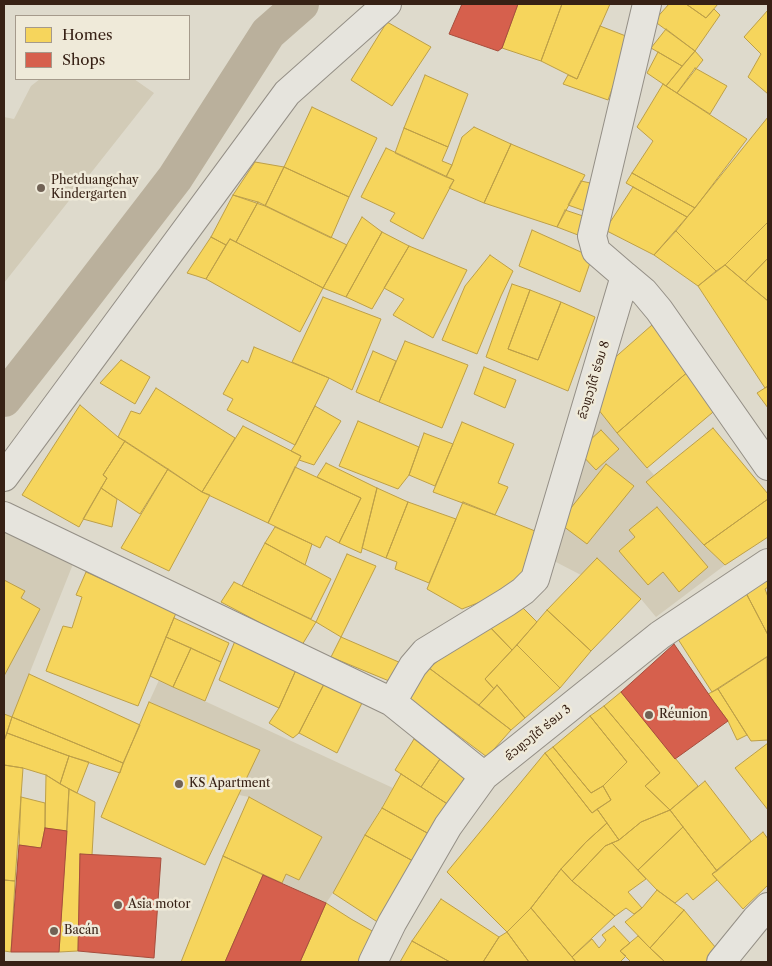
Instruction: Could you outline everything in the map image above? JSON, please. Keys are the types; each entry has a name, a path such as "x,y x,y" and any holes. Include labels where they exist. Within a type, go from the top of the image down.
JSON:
{"street":[{"path":"4,477 287,94 387,4"},
{"path":"647,4 592,236 596,250 644,292 659,310 768,466"},
{"name":"ຂົວຫຼວງໃຕ້ ຮ່ອມ 8","path":"392,702 413,666 425,652 507,602 523,591 535,579 625,276"},
{"path":"4,516 392,702 484,776"},
{"name":"ຂົວຫຼວງໃຕ້ ຮ່ອມ 3","path":"373,962 392,923 448,826 484,776 660,635 768,564"},
{"path":"721,962 768,907"}],"shaded area":[{"name":"Phetduangchay Kindergarten","path":"39,80 135,80 154,93 4,283 4,117 14,119 31,86"},
{"path":"594,404 654,475 647,482 704,545 725,565 656,617 641,599 581,575 554,561"},
{"path":"4,530 73,564 12,717 4,714"},
{"path":"159,680 393,788 326,903 282,883 286,874 299,880 322,837 249,797 239,795 259,750 149,702"}],"building: Homes":[{"path":"518,4 562,4 541,61 502,48"},
{"path":"562,4 610,4 577,79 541,61"},
{"path":"669,4 686,4 706,18 714,9 720,15 695,51 654,21"},
{"path":"686,4 718,4 706,18"},
{"path":"768,10 768,94 748,77 761,54 744,37"},
{"path":"387,22 431,47 392,106 351,80"},
{"path":"600,26 631,38 608,100 563,84 568,75 577,79"},
{"path":"666,29 695,51 682,66 651,48"},
{"path":"695,51 703,60 677,93 666,86"},
{"path":"658,52 682,66 666,86 647,73"},
{"path":"695,68 727,86 710,114 677,93"},
{"path":"425,75 468,94 448,147 404,128"},
{"path":"663,84 747,139 695,208 632,173 653,141 637,127"},
{"path":"312,107 377,138 349,197 284,167"},
{"path":"768,117 768,222 725,265 716,271 676,231"},
{"path":"474,127 511,144 484,203 449,188 454,180 446,177 462,137"},
{"path":"404,128 448,147 442,161 452,165 446,177 395,153"},
{"path":"511,144 585,175 557,227 484,203"},
{"path":"386,148 454,180 423,239 390,221 395,213 361,197"},
{"path":"255,162 284,167 265,206 233,195"},
{"path":"284,167 349,197 331,238 265,206"},
{"path":"632,173 695,208 687,217 626,183"},
{"path":"581,181 595,184 585,211 568,205"},
{"path":"633,187 687,217 654,255 605,230"},
{"path":"233,195 258,202 236,242 230,239 226,245 211,237"},
{"path":"258,202 347,245 323,288 236,242"},
{"path":"565,210 586,217 578,235 557,227"},
{"path":"362,217 382,232 346,297 323,288"},
{"path":"768,222 768,258 745,282 725,265"},
{"path":"532,230 592,257 580,292 519,266"},
{"path":"676,231 716,271 698,286 654,255"},
{"path":"382,232 409,246 372,309 346,297"},
{"path":"211,237 226,245 206,279 187,273"},
{"path":"230,239 323,288 300,332 206,279"},
{"path":"409,246 467,270 433,338 393,315 404,299 384,288"},
{"path":"490,255 513,271 477,354 442,340 465,286"},
{"path":"768,258 768,301 745,282"},
{"path":"725,265 768,301 768,386 765,388 698,286"},
{"path":"512,284 530,290 508,349 538,360 561,302 595,317 568,391 486,357"},
{"path":"530,290 561,302 538,360 508,349"},
{"path":"323,297 381,319 352,390 292,362"},
{"path":"652,325 690,370 617,433 594,404 611,361"},
{"path":"405,341 468,365 442,428 379,402"},
{"path":"254,347 329,378 295,445 227,410 233,399 223,394 242,360 248,363"},
{"path":"373,351 396,361 379,402 356,392"},
{"path":"121,360 150,377 135,404 100,383"},
{"path":"484,367 516,380 505,408 474,394"},
{"path":"690,370 719,407 647,468 617,433"},
{"path":"768,386 768,408 757,393"},
{"path":"156,388 235,438 202,492 118,437 131,411 140,414"},
{"path":"80,405 125,441 103,475 107,478 79,527 22,495"},
{"path":"315,406 341,421 314,465 299,460 301,456 291,451"},
{"path":"358,421 419,447 409,475 398,489 339,466"},
{"path":"462,422 514,444 498,483 508,487 495,515 433,492"},
{"path":"243,426 301,456 268,523 202,492"},
{"path":"713,428 768,494 768,499 704,545 646,482"},
{"path":"601,430 619,449 596,470 578,451"},
{"path":"424,433 453,444 435,486 409,475"},
{"path":"125,441 168,469 140,514 101,488 107,478 103,475"},
{"path":"326,463 377,488 361,553 339,543 361,498 317,477"},
{"path":"606,464 634,486 587,544 559,523"},
{"path":"295,467 361,498 339,543 326,536 320,548 268,523"},
{"path":"168,469 202,492 210,495 169,571 121,548"},
{"path":"101,488 117,499 112,527 83,519"},
{"path":"377,488 408,502 386,558 362,548"},
{"path":"768,499 768,537 725,565 704,545"},
{"path":"408,502 456,519 429,583 395,569 397,562 386,558"},
{"path":"463,502 540,533 532,565 514,589 462,609 427,589"},
{"path":"657,507 708,567 679,592 663,572 648,585 619,551 635,537 629,530"},
{"path":"275,527 312,544 305,565 265,543"},
{"path":"265,543 331,579 311,619 242,586"},
{"path":"347,554 376,566 341,637 316,622"},
{"path":"597,558 641,599 591,651 547,610"},
{"path":"86,572 176,613 138,706 46,671 63,626 72,628 82,597 76,595"},
{"path":"768,576 768,587 765,589 768,597 768,635 746,593"},
{"path":"4,580 25,591 21,598 40,609 4,676"},
{"path":"234,582 316,622 302,645 221,602"},
{"path":"746,593 768,635 768,656 712,692 676,636"},
{"path":"517,602 537,622 512,650 486,623"},
{"path":"547,610 591,651 560,688 517,645"},
{"path":"174,618 229,643 221,662 166,637"},
{"path":"486,623 512,650 485,679 494,689 479,705 429,668"},
{"path":"166,637 191,648 173,687 150,676"},
{"path":"341,637 401,663 394,683 331,657"},
{"path":"235,641 296,670 279,708 219,680"},
{"path":"517,645 560,688 525,718 497,685 494,689 485,679"},
{"path":"191,648 221,662 205,701 173,687"},
{"path":"767,657 768,740 751,741 718,689"},
{"path":"429,668 511,730 487,757 407,697"},
{"path":"296,670 324,684 299,733 293,738 269,723 279,708"},
{"path":"29,674 140,725 123,763 12,717"},
{"path":"324,684 362,703 337,753 299,733"},
{"path":"497,685 525,718 511,730 479,705"},
{"path":"718,689 747,735 737,740 728,721 708,694"},
{"path":"621,692 698,786 670,810 645,786 660,773 604,706"},
{"name":"KS Apartment","path":"149,702 260,750 205,865 101,817"},
{"path":"604,706 660,773 645,786 670,810 641,822 619,840 597,809 611,800 603,786 627,762 590,716"},
{"path":"4,714 12,717 4,741"},
{"path":"590,716 627,762 603,786 591,793 553,747"},
{"path":"12,717 123,763 120,773 7,733"},
{"path":"7,733 69,756 60,784 46,775 4,765 4,741"},
{"path":"414,739 440,759 421,787 395,770"},
{"path":"768,743 768,810 735,768"},
{"path":"553,747 591,793 603,786 611,800 592,813 545,753"},
{"path":"545,753 592,813 597,809 607,823 561,869 531,908 507,932 447,872"},
{"path":"69,756 89,762 77,793 60,784"},
{"path":"440,759 465,777 449,805 421,787"},
{"path":"4,765 23,768 15,881 4,880"},
{"path":"401,774 449,805 429,834 382,808"},
{"path":"46,775 69,789 67,831 45,828"},
{"path":"705,781 751,841 717,871 670,810"},
{"path":"69,789 95,802 92,855 80,854 78,951 59,952"},
{"path":"21,797 45,803 45,828 41,848 19,845"},
{"path":"249,797 322,837 299,880 286,874 282,883 223,856"},
{"path":"382,808 429,834 413,861 365,835"},
{"path":"670,810 683,827 638,870 612,843 619,840 641,822"},
{"path":"607,823 619,840 605,846 572,881 561,869"},
{"path":"683,827 717,871 712,874 717,880 693,900 687,893 675,903 657,890 638,870"},
{"path":"763,832 768,839 768,885 743,909 712,874"},
{"path":"365,835 413,861 379,923 333,893"},
{"path":"612,843 646,879 628,892 642,908 634,914 626,908 615,916 572,881 605,846"},
{"path":"223,856 263,875 225,962 181,962"},
{"path":"561,869 572,881 615,916 572,957 531,908"},
{"path":"4,880 15,881 11,952 4,951"},
{"path":"657,890 684,910 650,948 625,922 642,908"},
{"path":"441,899 499,937 483,962 450,962 412,941"},
{"path":"326,903 374,932 360,962 300,962"},
{"path":"531,908 576,962 529,962 507,932"},
{"path":"684,910 721,954 712,962 665,962 650,948"},
{"path":"614,926 630,943 620,951 626,956 620,962 576,962 572,957 592,939 599,948 606,940 602,935"},
{"path":"507,932 529,962 483,962 499,937"},
{"path":"638,936 665,962 631,962 620,951"},
{"path":"412,941 450,962 400,962"}],"building: Shops":[{"path":"462,4 518,4 502,48 498,51 449,34"},
{"path":"674,644 728,721 675,759 621,692"},
{"path":"45,828 67,831 59,952 11,952 19,845 41,848"},
{"name":"Asia motor","path":"80,854 161,858 154,958 78,951"},
{"path":"263,875 326,903 300,962 225,962"}],"waterway":[{"path":"4,399 175,178 268,33 301,4"}],"place":[{"name":"Phetduangchay Kindergarten","path":"41,188"},
{"name":"Réunion","path":"649,715"},
{"name":"KS Apartment","path":"179,784"},
{"name":"Asia motor","path":"118,905"},
{"name":"Bacán","path":"54,931"}]}
